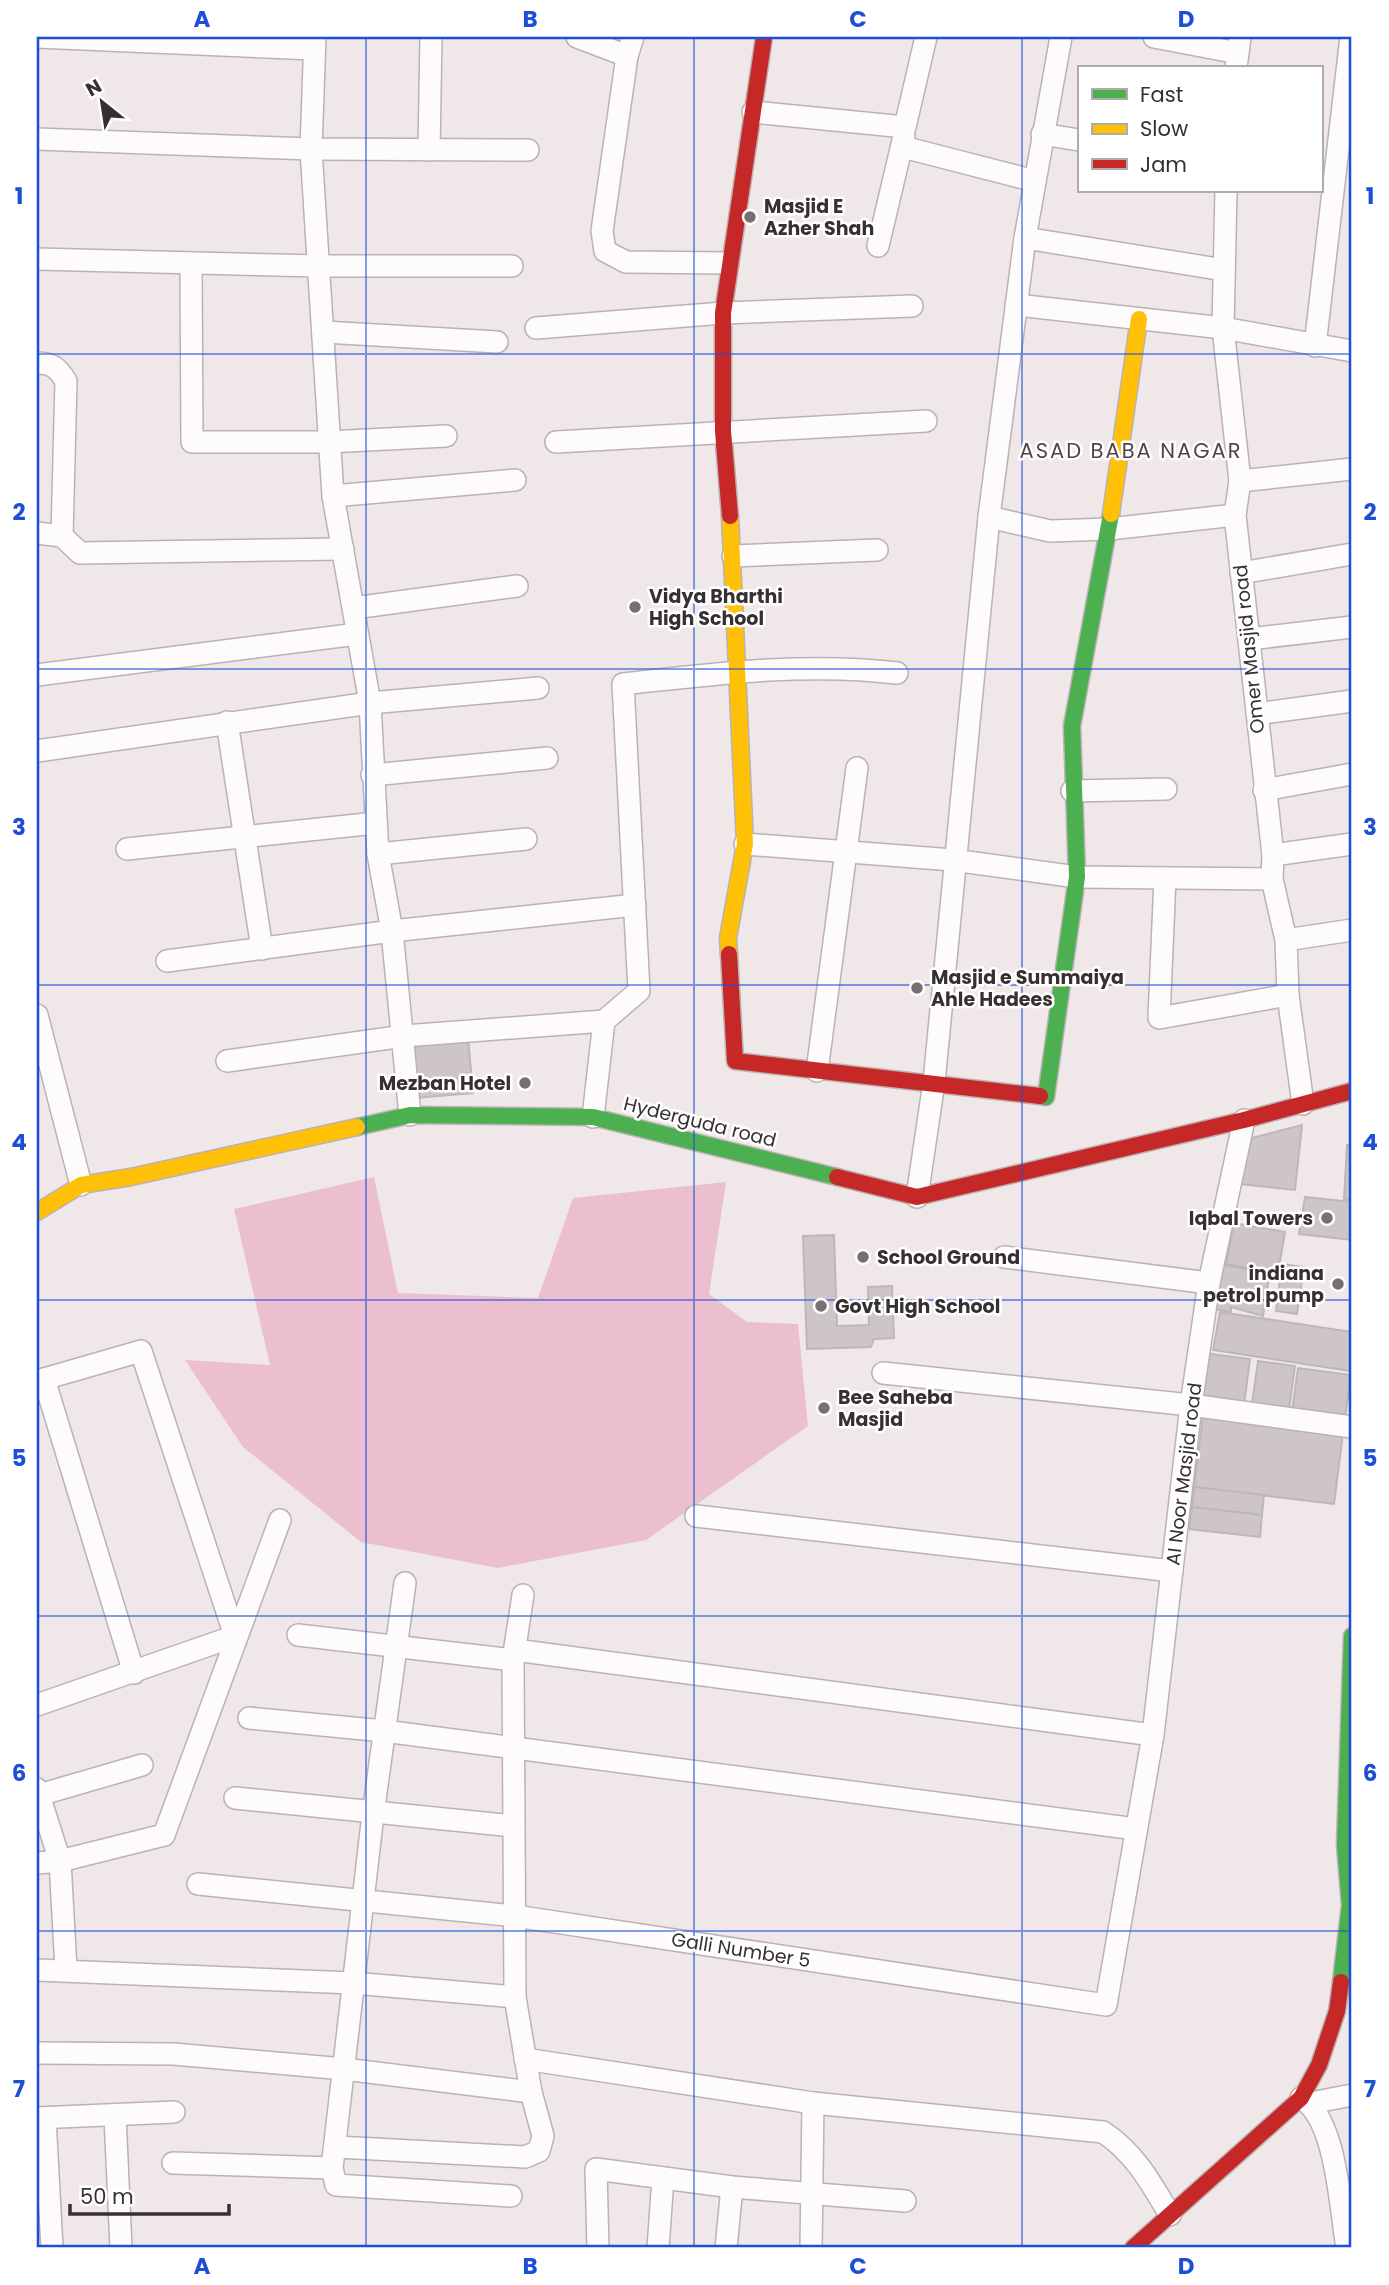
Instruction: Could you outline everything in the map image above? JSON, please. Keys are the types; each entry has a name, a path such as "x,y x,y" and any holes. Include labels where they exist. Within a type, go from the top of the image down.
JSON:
{"street":[{"path":"37,37 314,43 311,149 324,332 328,442 333,496 370,703 378,854 392,930 410,1115"},
{"path":"429,150 431,37"},
{"path":"577,37 630,47 602,231 605,251 626,262 728,263"},
{"path":"764,37 728,263 723,313 723,431 733,556 745,844 728,939 734,1061 1046,1097 1077,877 1072,791 1072,726 1109,529 1139,319"},
{"path":"878,246 926,37"},
{"path":"1154,37 1238,53"},
{"path":"1315,346 1351,37"},
{"path":"917,1197 934,1082 953,860 989,517 1025,238 1055,39"},
{"path":"753,112 904,137 1035,181"},
{"path":"1042,134 1078,140"},
{"path":"37,139 311,149 528,150"},
{"name":"Omer Masjid road","path":"1226,192 1223,328 1240,481 1235,515 1273,855 1272,879 1286,940 1288,995 1303,1104"},
{"path":"1025,238 1224,270"},
{"path":"37,259 319,266 512,266"},
{"path":"191,263 192,442 328,442 446,436"},
{"path":"1016,305 1223,328 1352,351"},
{"path":"536,328 723,313 912,306"},
{"path":"324,332 497,342"},
{"path":"37,363 48,363 59,369 66,382 62,536"},
{"path":"556,442 926,421"},
{"path":"1240,481 1352,469"},
{"path":"333,496 515,480"},
{"path":"989,517 1050,531 1109,529 1235,515"},
{"path":"37,533 62,536 80,553 343,549"},
{"path":"733,556 877,550"},
{"path":"1241,573 1352,554"},
{"path":"354,608 517,586"},
{"path":"1249,639 1352,627"},
{"path":"37,675 357,634"},
{"path":"227,1060 404,1036 604,1021 639,991 623,684 737,671 873,670 897,673"},
{"path":"37,751 370,703 538,688"},
{"path":"1257,714 1352,701"},
{"path":"227,722 262,949"},
{"path":"372,775 547,758"},
{"path":"817,1071 857,768"},
{"path":"1264,790 1352,774"},
{"path":"1072,791 1166,789"},
{"path":"127,849 246,839 376,823"},
{"path":"378,854 526,839"},
{"path":"745,844 953,860 1077,877 1272,879"},
{"path":"1273,855 1352,844"},
{"path":"1165,878 1159,1018 1288,995"},
{"path":"167,961 392,930 635,905"},
{"path":"1286,940 1352,930"},
{"path":"37,1015 81,1185"},
{"path":"593,1117 604,1021"},
{"name":"Hyderguda road","path":"37,1212 81,1185 410,1115 593,1117 917,1197 1244,1120 1352,1091"},
{"name":"AI Noor Masjid road","path":"1136,1829 1153,1735 1191,1405 1209,1283 1244,1120"},
{"path":"1004,1256 1209,1283"},
{"path":"134,1674 40,1380 141,1351 235,1636"},
{"path":"883,1373 1191,1405 1352,1427"},
{"path":"696,1516 1172,1571"},
{"path":"37,1863 60,1861 164,1835 235,1636 280,1520"},
{"path":"405,1583 373,1814 337,2147 332,2168 336,2185 511,2196"},
{"path":"337,2147 525,2157 539,2151 543,2136 531,2092 515,1997 514,1655 523,1595"},
{"path":"298,1635 395,1647 514,1655 1153,1735"},
{"path":"37,1705 134,1674 235,1636"},
{"path":"1133,2248 1306,2101 1319,2065 1345,2012 1351,1905 1345,1845 1350,1771 1352,1645"},
{"path":"249,1718 384,1731 1136,1829"},
{"path":"65,1969 60,1861 38,1792 142,1765"},
{"path":"235,1798 373,1814 514,1826"},
{"name":"Galli Number 5","path":"198,1884 515,1916 1106,2005 1136,1829"},
{"path":"37,1970 65,1969 353,1983 515,1997"},
{"path":"37,2053 174,2054 344,2069 531,2092"},
{"path":"525,2059 813,2103 1103,2132 1120,2143 1141,2166 1170,2215"},
{"path":"1306,2101 1352,2095"},
{"path":"1306,2101 1327,2134 1347,2248"},
{"path":"811,2248 813,2103"},
{"path":"51,2248 41,2118 174,2112"},
{"path":"115,2116 121,2248"},
{"path":"173,2163 332,2168"},
{"path":"598,2248 596,2169 663,2179 905,2201"},
{"path":"658,2248 663,2179"},
{"path":"726,2248 732,2186"}],"shaded area":[{"path":"374,1177 398,1293 538,1298 573,1198 726,1182 709,1294 747,1322 798,1324 808,1426 646,1540 498,1568 361,1542 243,1447 185,1360 270,1365 234,1209"}],"building":[{"path":"468,1038 473,1093 416,1098 412,1044"},
{"path":"1302,1125 1295,1190 1240,1184 1244,1140"},
{"path":"1347,1145 1352,1145 1352,1200 1344,1199"},
{"name":"Iqbal Towers","path":"1305,1197 1352,1202 1352,1240 1299,1234"},
{"path":"1234,1223 1285,1232 1278,1273 1226,1264"},
{"name":"Govt High School","path":"834,1235 837,1326 869,1325 868,1287 892,1286 894,1338 874,1339 871,1347 807,1349 803,1236"},
{"path":"1282,1264 1304,1267 1297,1314 1276,1311"},
{"path":"1221,1265 1270,1272 1263,1316 1231,1307 1231,1312 1214,1309"},
{"path":"1220,1312 1352,1332 1351,1371 1213,1350"},
{"path":"1204,1353 1250,1359 1244,1405 1197,1399"},
{"path":"1258,1361 1295,1366 1289,1409 1252,1404"},
{"path":"1298,1368 1351,1375 1345,1418 1292,1411"},
{"path":"1203,1416 1343,1433 1334,1504 1194,1487"},
{"path":"1194,1487 1264,1495 1262,1515 1192,1507"},
{"path":"1192,1507 1262,1515 1260,1537 1189,1529"}],"traffic: fast":[{"path":"1040,1096 1046,1097 1077,877 1072,726 1111,514"},
{"path":"357,1127 410,1115 593,1117 837,1177"},
{"path":"1341,1982 1350,1905 1345,1845 1352,1636"}],"traffic: slow":[{"path":"1111,514 1139,319"},
{"path":"729,954 728,938 745,844 730,516"},
{"path":"37,1212 81,1185 131,1177 357,1127"}],"traffic: jam":[{"path":"730,516 723,431 723,313 764,37"},
{"path":"729,954 735,1061 1040,1096"},
{"path":"837,1177 917,1197 1244,1120 1352,1091"},
{"path":"1133,2248 1301,2098 1319,2065 1337,2011 1341,1982"}],"place":[{"name":"Masjid E Azher Shah","path":"750,217"},
{"name":"Vidya Bharthi High School","path":"635,607"},
{"name":"Masjid e Summaiya Ahle Hadees","path":"917,988"},
{"name":"Mezban Hotel","path":"525,1083"},
{"name":"Iqbal Towers","path":"1327,1218"},
{"name":"School Ground","path":"863,1257"},
{"name":"indiana petrol pump","path":"1338,1284"},
{"name":"Govt High School","path":"821,1306"},
{"name":"Bee Saheba Masjid","path":"824,1408"}],"district":[{"name":"ASAD BABA NAGAR","path":"1131,450"}]}
